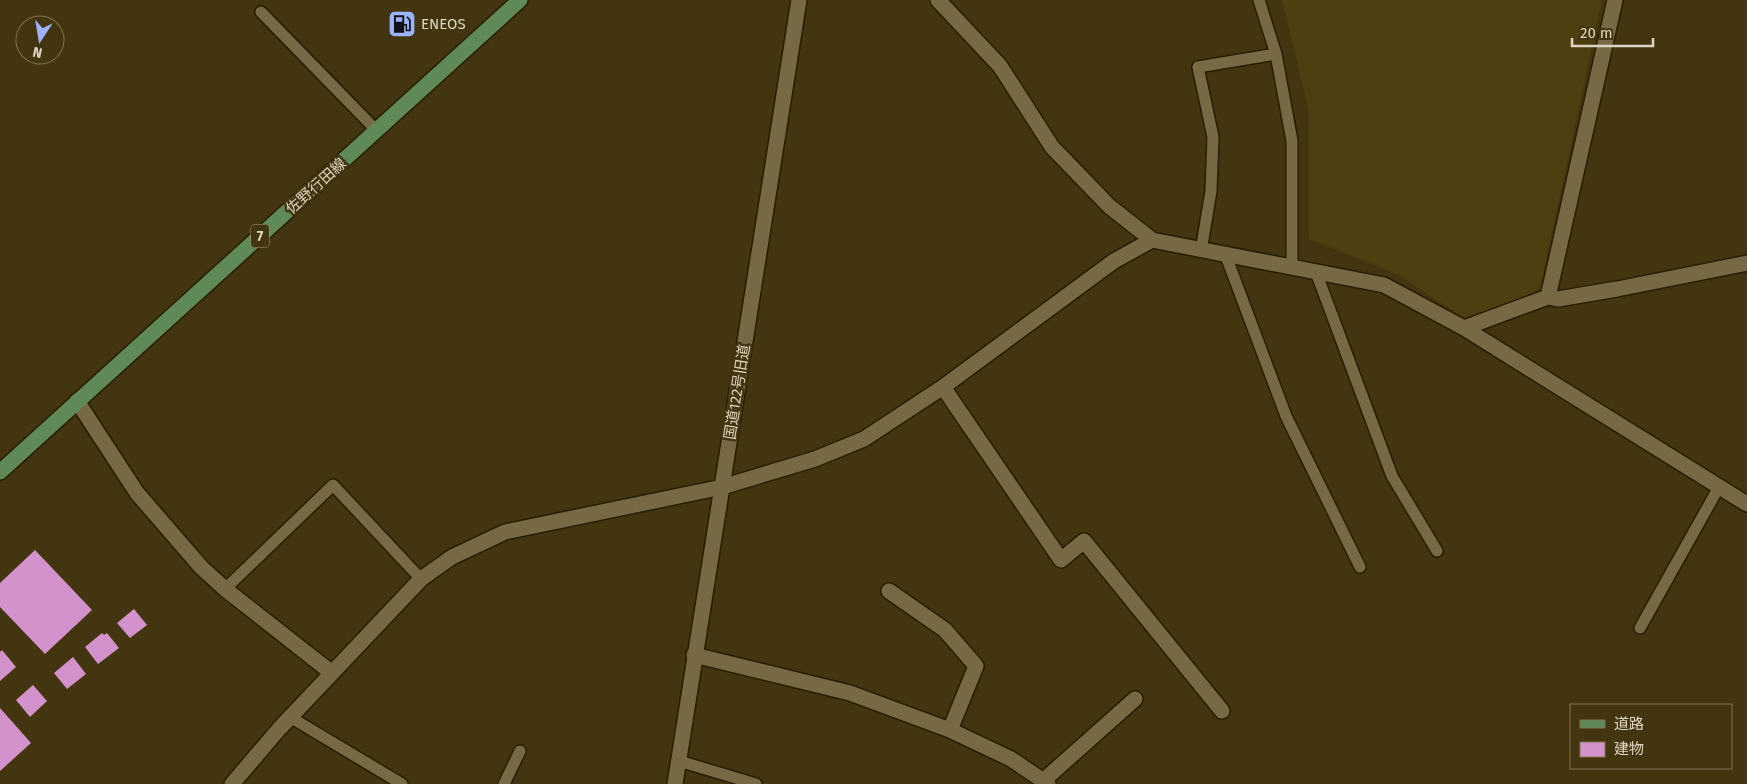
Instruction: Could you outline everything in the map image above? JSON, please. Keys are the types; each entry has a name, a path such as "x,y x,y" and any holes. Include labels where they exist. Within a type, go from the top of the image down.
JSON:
{"main road":[{"name":"佐野行田線","path":"0,472 520,0"}],"street":[{"name":"国道122号旧道","path":"675,784 799,0"},
{"path":"938,0 1000,66 1052,147 1109,206 1152,240 1226,256 1384,285 1464,328 1747,504"},
{"path":"1548,297 1615,0"},
{"path":"232,784 290,717 421,579 452,557 505,532 722,487 815,460 864,439 942,387 1114,260 1152,240"},
{"path":"1464,328 1548,297 1558,299 1617,289 1747,263"},
{"path":"942,387 1061,560 1084,541 1222,711"},
{"path":"77,401 137,493 201,567 224,589 332,673"},
{"path":"890,591 945,630 976,666 950,730"},
{"path":"694,655 850,693 950,730 1011,759 1046,782 1135,699"}],"lane":[{"path":"1259,0 1276,54 1292,141 1292,268"},
{"path":"261,12 377,131"},
{"path":"1201,251 1211,191 1213,137 1198,67 1276,54"},
{"path":"1226,256 1286,416 1360,567"},
{"path":"1316,272 1392,476 1437,550"},
{"path":"224,589 333,485 421,579"},
{"path":"1640,628 1718,487"},
{"path":"290,717 402,784"},
{"path":"504,784 520,751"},
{"path":"679,761 756,784"}],"shaded area":[{"path":"1282,0 1602,0 1541,284 1529,299 1475,320 1463,318 1399,275 1309,239 1309,111"}],"building":[{"path":"35,550 92,610 45,654 0,607 0,583"},
{"path":"134,609 147,625 130,638 117,623"},
{"path":"102,633 104,635 107,633 119,648 98,664 85,647"},
{"path":"2,650 16,667 0,681 0,652"},
{"path":"73,657 86,674 67,689 54,673"},
{"path":"33,685 47,701 30,717 16,700"},
{"path":"0,708 31,743 0,771"}],"place":[{"name":"ENEOS","path":"402,24"}]}
